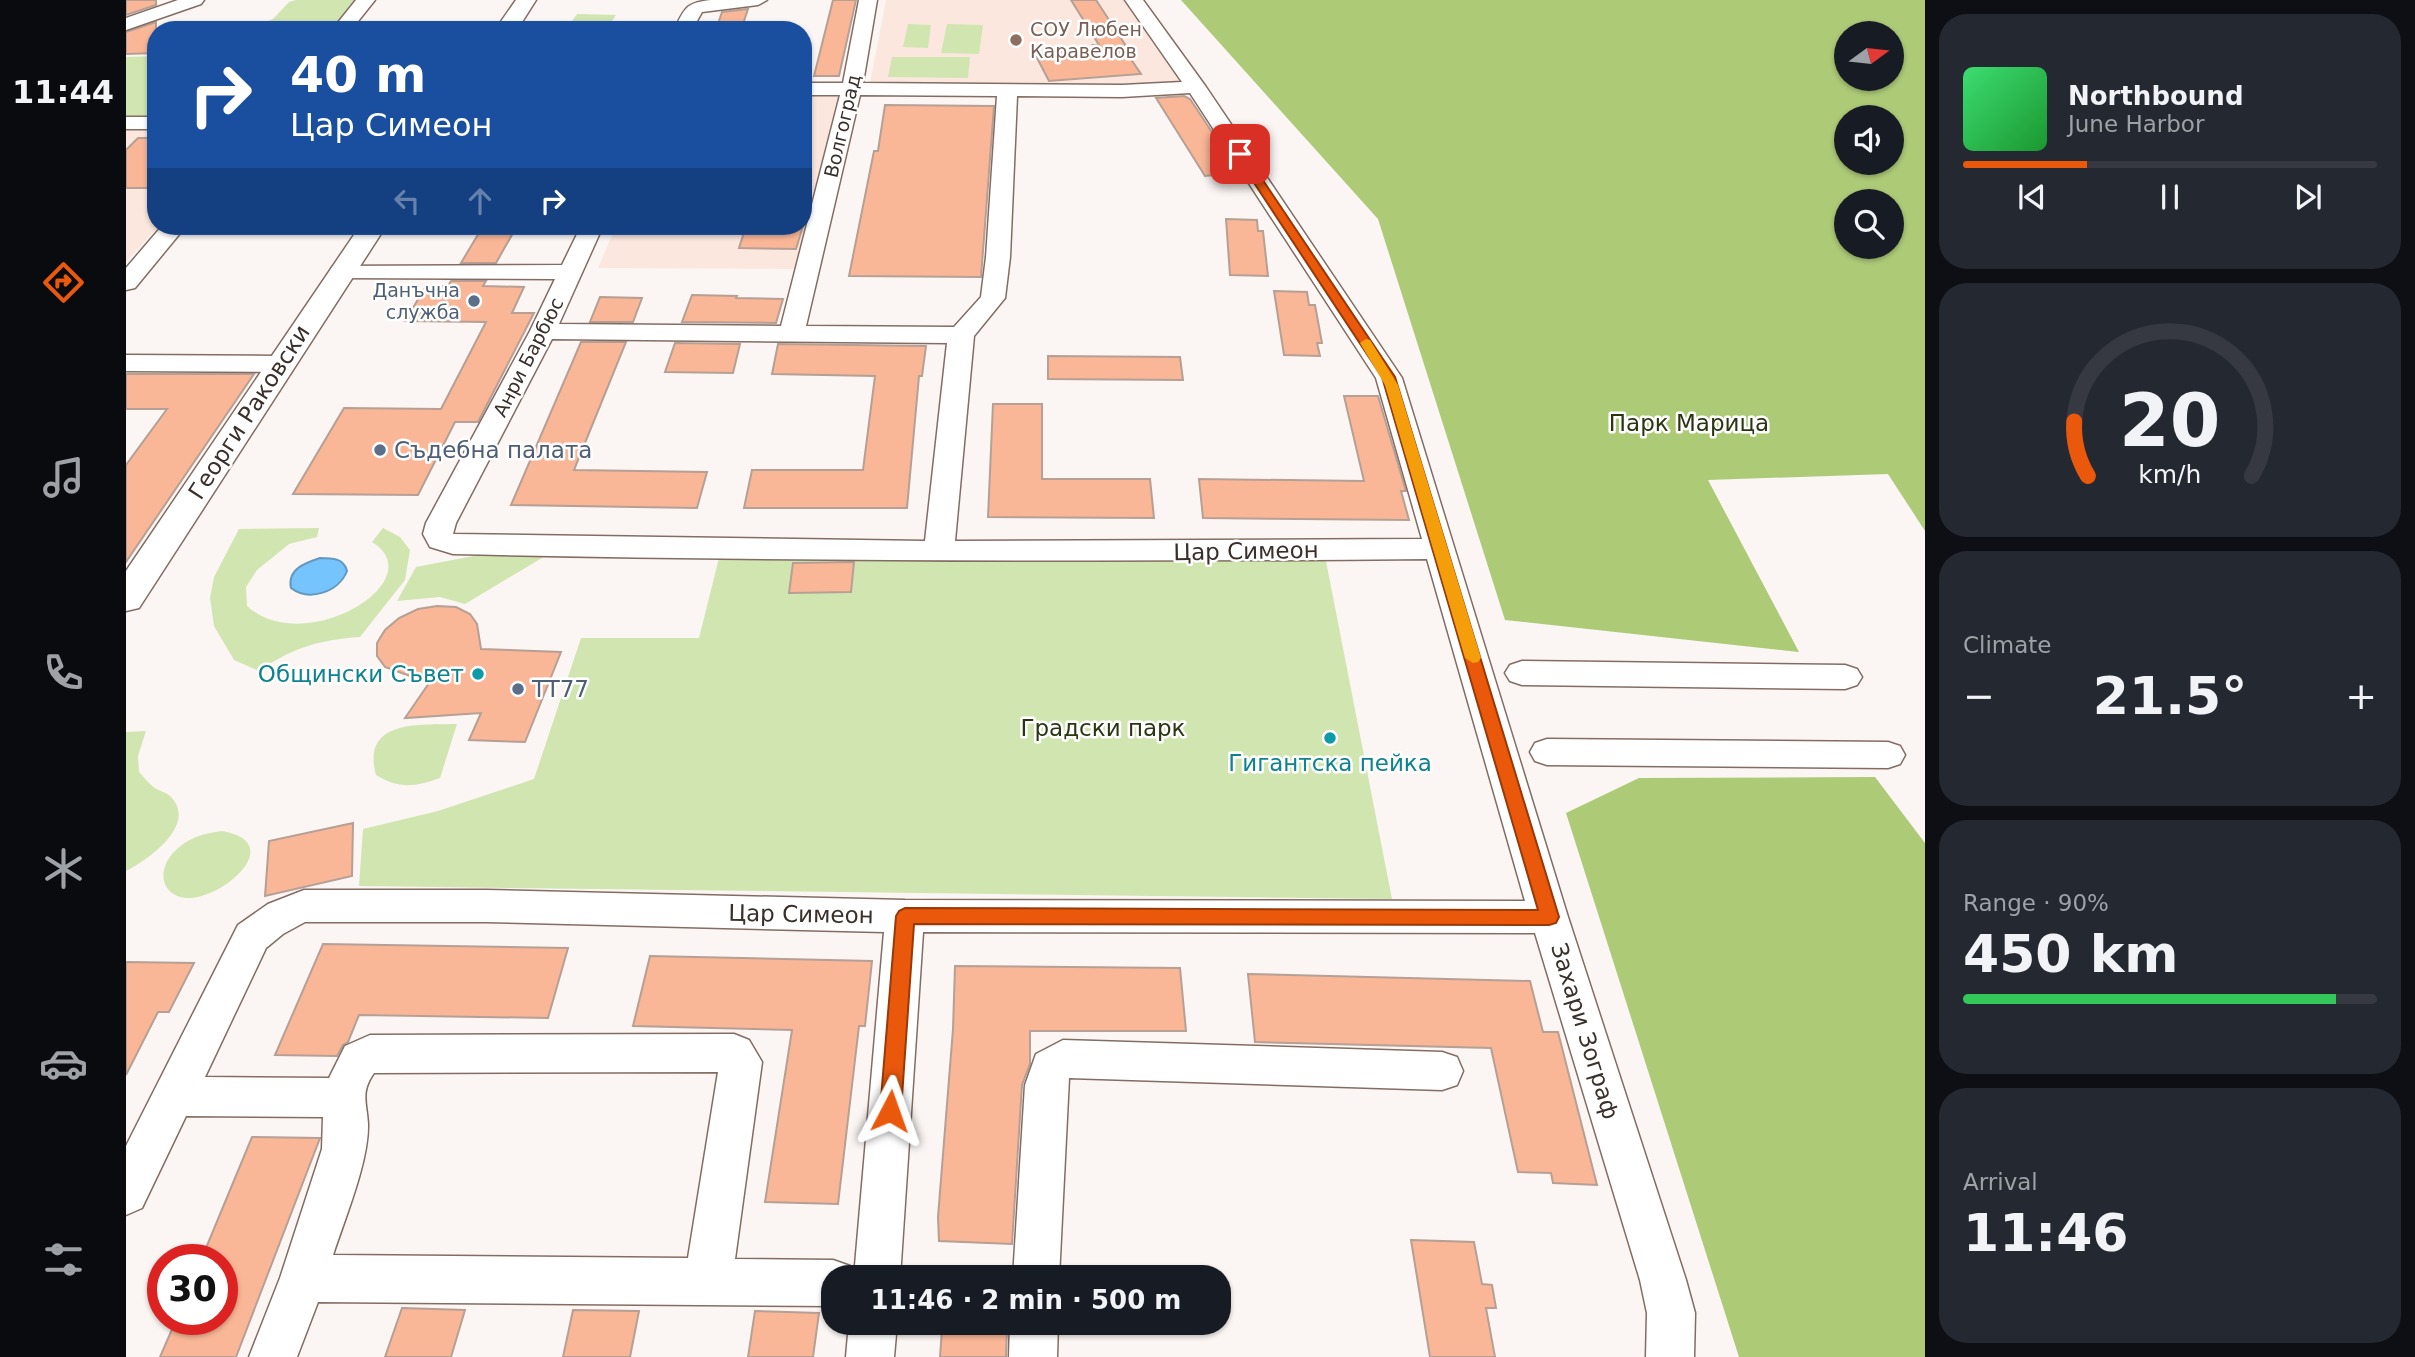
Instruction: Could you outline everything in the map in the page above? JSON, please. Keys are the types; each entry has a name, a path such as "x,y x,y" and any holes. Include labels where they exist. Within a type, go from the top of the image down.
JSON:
{"street":[{"path":"126,24 195,0"},
{"path":"348,21 366,0"},
{"path":"512,21 526,0"},
{"path":"688,21 697,7 758,0"},
{"name":"Волгоград","path":"792,332 852,89 868,0"},
{"name":"Захари Зограф","path":"1134,0 1196,87 1389,377 1549,917 1663,1280 1671,1313 1670,1357"},
{"path":"812,89 1122,91 1196,87"},
{"path":"939,549 961,335 993,298 998,257 1007,90"},
{"path":"126,123 147,123"},
{"path":"126,283 166,235"},
{"name":"Георги Раковски","path":"126,599 367,235"},
{"name":"Анри Барбюс","path":"441,523 543,331 588,235"},
{"path":"342,271 570,272"},
{"path":"543,331 961,335"},
{"path":"126,363 280,364"},
{"name":"Цар Симеон","path":"441,523 438,534 441,540 453,544 729,550 1180,552 1440,549"},
{"path":"1522,673 1845,677"},
{"path":"1548,752 1888,755"},
{"name":"Цар Симеон","path":"126,1193 252,937 269,921 287,911 304,906 486,906 905,916 1549,917"},
{"path":"878,1265 905,916"},
{"path":"273,1357 303,1278 344,1149 346,1124 342,1098 354,1067 360,1059 370,1054 734,1053 741,1062 708,1282"},
{"path":"1037,1265 1046,1085 1051,1067 1063,1059 1442,1072"},
{"path":"173,1096 342,1098"},
{"path":"303,1278 821,1283"},
{"path":"870,1357 872,1335"},
{"path":"1033,1357 1034,1335"}],"shaded area":[{"name":"СОУ Любен Каравелов","path":"886,0 1126,0 1182,82 1092,85 870,83"},
{"path":"812,94 841,94 812,215"},
{"path":"126,128 147,128 147,235 151,235 126,262"},
{"path":"612,235 807,235 799,269 598,268"}],"green space":[{"path":"362,0 344,21 268,21 289,2"},
{"name":"Парк Марица","path":"1181,0 1925,0 1925,531 1888,474 1708,480 1799,652 1505,620 1378,219"},
{"path":"577,14 616,15 612,21 572,21"},
{"path":"908,24 931,25 928,48 903,47"},
{"path":"947,24 983,25 979,54 941,53"},
{"path":"147,56 147,118 126,118 126,57"},
{"path":"892,57 970,57 968,78 888,77"},
{"path":"319,528 317,537 289,544 257,570 246,587 247,606 272,620 300,624 328,619 355,608 375,593 387,575 387,558 372,542 383,528 400,537 410,550 405,580 360,637 307,646 259,671 234,660 214,626 210,598 214,577 239,529"},
{"path":"484,554 547,555 465,604 440,597 397,601 416,567"},
{"name":"Градски парк","path":"719,558 1326,561 1392,899 359,886 363,829 438,811 534,779 581,638 699,638"},
{"path":"457,724 440,778 407,785 392,783 376,775 374,757 377,744 385,735 411,726"},
{"path":"146,731 138,756 139,772 153,786 170,796 177,807 178,818 175,829 167,840 146,859 126,871 126,732"},
{"path":"1875,777 1925,843 1925,1357 1739,1357 1566,813 1639,778"},
{"path":"222,831 240,837 249,846 250,856 234,878 221,887 192,898 174,894 168,889 163,875 174,852 190,840"}],"water":[{"path":"320,558 343,563 347,571 343,578 323,593 306,594 291,588 290,581 294,571"}],"building":[{"path":"126,0 156,0 156,5 126,15"},
{"path":"833,0 856,0 839,76 814,76"},
{"path":"1071,0 1096,0 1141,74 1049,81 1035,54 1095,49 1093,45 1099,45"},
{"path":"748,9 744,21 719,21 722,12"},
{"path":"147,25 147,53 126,54 126,32"},
{"path":"1184,96 1190,99 1239,173 1205,176 1156,98"},
{"path":"885,105 994,106 981,277 849,276 874,151 878,151"},
{"path":"138,138 147,138 147,188 126,188 126,150"},
{"path":"1226,219 1257,220 1258,231 1263,231 1268,276 1230,275"},
{"path":"478,235 512,235 496,263 461,263"},
{"path":"743,235 800,235 796,249 739,248"},
{"path":"451,281 486,281 483,286 524,287 512,313 534,313 478,422 455,422 418,495 293,494 344,408 441,409 486,322 405,321 426,286 448,286"},
{"path":"1274,291 1307,292 1309,305 1315,305 1322,343 1317,343 1320,356 1284,355"},
{"path":"692,295 783,299 776,323 682,322"},
{"path":"600,297 642,298 633,322 590,322"},
{"path":"581,342 626,342 574,470 707,472 697,508 511,505"},
{"path":"675,343 740,344 733,373 665,372"},
{"path":"778,344 926,346 922,376 919,376 907,508 744,508 752,470 863,470 875,376 772,374"},
{"path":"1048,356 1180,357 1183,380 1048,379"},
{"path":"126,374 254,374 126,562 126,465 167,409 126,409"},
{"path":"1344,396 1378,396 1406,491 1401,491 1409,520 1203,518 1199,479 1364,481"},
{"path":"993,404 1042,404 1042,479 1150,479 1154,518 988,517"},
{"path":"854,562 851,592 789,593 793,563"},
{"name":"Общински Съвет","path":"456,607 470,614 477,624 481,649 561,652 525,742 469,740 481,713 405,718 429,683 385,667 377,656 377,643 385,630 399,618 418,609"},
{"path":"353,823 352,876 265,896 269,841"},
{"path":"323,944 568,948 548,1018 359,1015 348,1042 337,1056 275,1055"},
{"path":"650,956 872,961 865,1026 859,1026 838,1204 765,1202 792,1030 633,1026"},
{"path":"126,962 194,963 169,1012 158,1012 126,1075"},
{"path":"955,966 1180,968 1186,1031 1030,1031 1030,1064 1022,1085 1012,1244 939,1241 938,1217 953,1029"},
{"path":"1248,974 1530,981 1543,1032 1558,1032 1597,1185 1553,1183 1551,1173 1518,1172 1491,1048 1255,1042"},
{"path":"252,1137 320,1138 236,1357 160,1357 170,1335 238,1335 238,1244 208,1244"},
{"path":"1411,1240 1474,1242 1482,1284 1492,1285 1496,1308 1486,1308 1495,1357 1430,1357"},
{"path":"402,1308 465,1310 451,1357 385,1357"},
{"path":"573,1310 639,1311 630,1357 563,1357"},
{"path":"755,1311 819,1313 813,1357 748,1357"},
{"path":"942,1335 1007,1335 1006,1357 940,1357"}],"slow traffic":[{"path":"1366,343 1392,385 1473,658"}],"place":[{"name":"СОУ Любен Каравелов","path":"1016,40"},
{"name":"Данъчна служба","path":"474,301"},
{"name":"Съдебна палата","path":"380,450"},
{"name":"Общински Съвет","path":"478,674"},
{"name":"TT77","path":"518,689"},
{"name":"Гигантска пейка","path":"1330,738"}],"route":[{"path":"890,1111 905,916 1549,917 1389,377 1240,154"}]}
